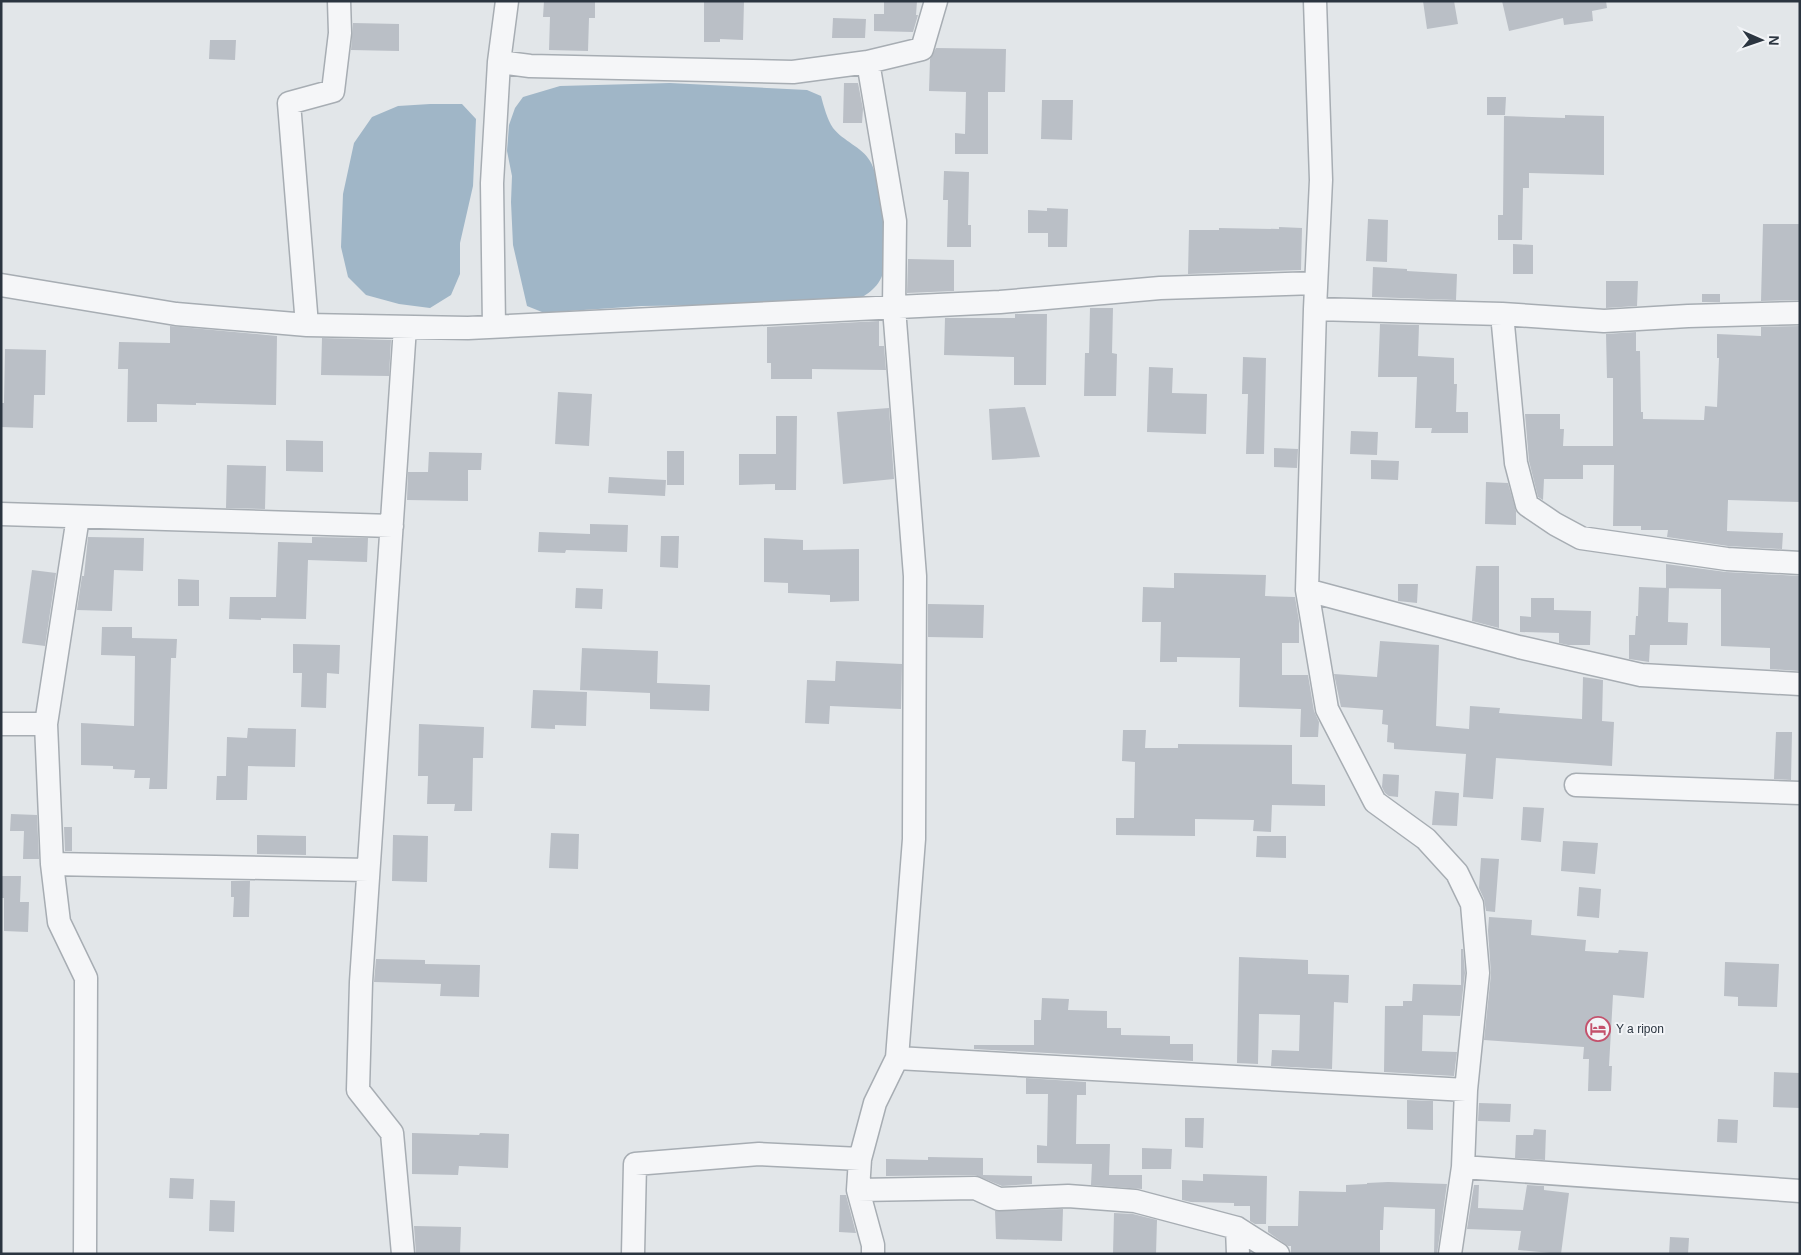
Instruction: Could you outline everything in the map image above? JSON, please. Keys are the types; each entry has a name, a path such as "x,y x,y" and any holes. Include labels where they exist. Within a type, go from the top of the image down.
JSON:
{"street":[{"path":"307,325 289,103 333,91 340,34 340,1"},
{"path":"494,326 492,183 499,62 507,1"},
{"path":"499,62 530,66 794,72 868,62 922,49 936,1"},
{"path":"1315,1 1321,180 1315,309 1307,590 1327,710 1375,802 1426,839 1457,872 1472,904 1478,973 1466,1090 1463,1167 1450,1254"},
{"path":"868,62 895,221 894,308 915,576 914,839 897,1058 875,1103 860,1159 858,1190 873,1245 873,1254"},
{"path":"1,285 176,314 307,325 468,328 1000,302 1160,288 1316,283"},
{"path":"1315,309 1502,314 1604,321 1688,316 1800,313"},
{"path":"1502,314 1516,464 1527,505 1555,524 1581,538 1727,559 1800,563"},
{"path":"403,1254 392,1133 358,1090 361,982 405,327"},
{"path":"1,514 392,526"},
{"path":"78,516 46,724 52,864 59,922 86,978 85,1254"},
{"path":"1307,590 1519,647 1641,675 1800,684"},
{"path":"1,724 46,724"},
{"path":"1576,785 1800,793"},
{"path":"52,864 368,870"},
{"path":"897,1058 1466,1090"},
{"path":"633,1254 635,1164 759,1154 860,1159"},
{"path":"1463,1167 1800,1191"},
{"path":"858,1190 975,1188 999,1199 1068,1196 1135,1201 1237,1228 1278,1254"},
{"path":"1237,1228 1238,1254"}],"water":[{"path":"670,83 807,90 821,96 827,117 833,128 867,156 878,183 885,233 885,263 881,278 875,288 851,303 642,306 554,312 542,312 527,306 513,245 512,176 507,151 509,125 515,108 523,97 560,86"},
{"path":"462,104 476,119 473,186 460,243 460,274 451,295 430,308 399,304 366,295 348,277 341,247 343,194 354,143 372,117 398,106"}],"building":[{"path":"544,1 595,1 595,18 589,18 588,51 549,50 550,17 543,17"},
{"path":"704,1 744,1 743,40 720,39 720,42 704,42"},
{"path":"884,1 917,1 916,15 918,15 913,32 874,31 874,14 884,14"},
{"path":"1423,1 1454,1 1458,24 1427,29"},
{"path":"1502,1 1606,1 1607,8 1592,11 1593,21 1564,25 1563,18 1509,31"},
{"path":"833,18 866,19 865,38 832,38"},
{"path":"353,23 399,24 399,51 351,50"},
{"path":"210,40 236,40 235,60 209,59"},
{"path":"936,48 1006,49 1005,92 988,92 988,154 955,154 955,133 965,134 966,92 929,91 930,59"},
{"path":"844,83 858,83 863,109 862,123 843,123"},
{"path":"1487,97 1506,97 1505,115 1487,115"},
{"path":"1042,100 1073,100 1072,140 1041,139"},
{"path":"1565,115 1604,116 1604,175 1529,173 1529,188 1523,188 1522,240 1498,240 1498,215 1503,215 1504,116 1565,118"},
{"path":"944,171 969,172 968,225 971,225 971,247 947,247 948,200 943,200"},
{"path":"1047,208 1068,209 1067,247 1048,247 1048,233 1028,233 1028,210 1047,211"},
{"path":"1368,219 1388,220 1387,262 1366,261"},
{"path":"1763,224 1800,224 1800,300 1761,301"},
{"path":"1279,227 1302,228 1301,270 1188,274 1189,230 1219,230 1219,228 1279,229"},
{"path":"1513,244 1533,245 1533,274 1513,274"},
{"path":"908,259 954,260 954,291 907,293"},
{"path":"1373,267 1457,274 1456,300 1372,297"},
{"path":"1606,281 1638,281 1637,306 1606,308"},
{"path":"1702,294 1720,294 1720,302 1702,302"},
{"path":"1090,308 1113,308 1112,353 1117,354 1116,396 1084,396 1085,353 1089,353"},
{"path":"1015,314 1047,314 1046,385 1014,385 1014,357 944,355 945,318 1015,318"},
{"path":"879,321 879,346 884,346 886,370 812,369 812,379 771,379 771,363 767,363 767,327"},
{"path":"1380,324 1419,325 1418,356 1454,358 1454,384 1457,384 1456,412 1468,412 1468,433 1431,433 1432,428 1415,428 1417,377 1378,377"},
{"path":"170,326 277,336 276,405 157,404 157,422 127,422 128,369 118,369 119,342 170,343"},
{"path":"1800,326 1800,502 1728,500 1727,531 1783,533 1782,549 1728,546 1667,537 1668,530 1641,530 1641,526 1613,526 1614,465 1583,465 1583,479 1544,479 1543,500 1538,497 1529,461 1525,414 1560,414 1560,429 1564,429 1563,446 1613,446 1613,378 1607,378 1606,334 1636,332 1636,351 1640,351 1641,412 1643,412 1643,419 1704,420 1705,406 1717,407 1719,358 1717,358 1717,334 1761,336 1761,327"},
{"path":"322,338 391,340 389,376 321,375"},
{"path":"5,349 46,350 45,395 34,395 33,428 1,427 1,403 4,403"},
{"path":"1243,357 1266,358 1264,454 1246,454 1248,394 1242,394"},
{"path":"1149,367 1173,368 1172,393 1207,394 1206,434 1147,432"},
{"path":"558,392 592,394 589,446 555,444"},
{"path":"1025,407 1040,457 992,460 989,409"},
{"path":"889,408 894,479 843,484 837,412"},
{"path":"776,416 797,416 796,490 775,490 775,484 739,485 739,454 776,454"},
{"path":"1351,431 1378,432 1377,455 1350,454"},
{"path":"286,440 323,441 323,472 286,471"},
{"path":"1274,448 1298,449 1297,468 1274,467"},
{"path":"667,451 684,451 684,485 667,485"},
{"path":"429,452 482,453 481,470 468,470 468,501 407,500 408,472 428,472"},
{"path":"1371,460 1399,461 1398,480 1371,479"},
{"path":"227,465 266,466 265,509 226,508"},
{"path":"609,477 666,480 665,496 608,493"},
{"path":"1486,482 1508,483 1516,511 1516,525 1485,524"},
{"path":"590,524 628,525 627,552 566,550 565,553 538,552 539,532 590,534"},
{"path":"661,536 679,536 678,568 660,567"},
{"path":"88,537 144,538 143,571 114,570 112,611 77,610 82,576 84,576"},
{"path":"312,537 368,538 367,562 308,560 306,619 229,619 230,597 276,597 278,542 312,543"},
{"path":"764,538 803,540 803,550 859,549 859,601 830,602 830,595 788,593 788,583 764,582"},
{"path":"1666,564 1726,572 1799,576 1800,671 1770,669 1770,648 1721,646 1721,589 1666,588"},
{"path":"1476,566 1499,566 1499,628 1472,621"},
{"path":"32,570 56,573 45,646 22,643"},
{"path":"1174,573 1266,575 1265,596 1295,597 1299,621 1299,643 1282,643 1282,675 1308,675 1314,711 1319,722 1318,737 1300,737 1301,709 1239,707 1240,658 1177,657 1177,662 1160,662 1161,622 1142,622 1143,587 1174,588"},
{"path":"178,579 199,580 199,606 178,606"},
{"path":"1398,584 1418,584 1417,603 1398,601"},
{"path":"1639,587 1669,588 1668,622 1688,623 1687,645 1650,645 1649,662 1629,659 1629,635 1635,635"},
{"path":"576,588 603,589 602,609 575,608"},
{"path":"1531,598 1554,598 1554,610 1591,611 1590,645 1559,643 1559,633 1520,632 1520,616 1531,617"},
{"path":"928,604 984,605 983,638 928,637"},
{"path":"102,627 132,627 132,638 177,639 176,658 171,658 167,789 149,789 150,778 134,778 135,770 113,769 113,766 81,765 81,723 134,726 135,656 101,655"},
{"path":"1380,641 1439,645 1436,726 1469,729 1470,706 1500,708 1499,713 1582,719 1583,677 1603,680 1602,721 1614,722 1612,766 1496,758 1493,799 1463,797 1466,754 1394,749 1394,743 1387,742 1388,725 1382,724 1383,710 1341,707 1334,674 1377,677"},
{"path":"293,644 340,645 339,674 327,673 326,708 301,707 302,673 293,673"},
{"path":"582,648 658,651 657,683 710,685 709,711 650,709 650,693 580,690"},
{"path":"836,661 902,664 901,709 830,706 829,724 805,723 807,680 835,681"},
{"path":"533,690 587,692 586,726 555,725 555,729 531,728"},
{"path":"419,724 484,727 483,758 473,758 472,811 454,811 455,804 427,804 428,776 418,776"},
{"path":"248,728 296,729 295,767 248,766 247,800 216,800 217,776 226,776 227,737 247,738"},
{"path":"1123,730 1146,730 1145,748 1178,748 1178,744 1292,745 1292,784 1325,785 1325,806 1272,805 1271,832 1253,831 1254,820 1195,819 1195,836 1116,835 1116,818 1134,818 1135,762 1122,761"},
{"path":"1776,732 1792,732 1791,780 1774,779"},
{"path":"1383,774 1399,775 1398,797 1389,796 1385,793 1382,787"},
{"path":"1435,791 1459,793 1457,826 1432,825"},
{"path":"1523,807 1544,808 1541,842 1521,840"},
{"path":"11,814 37,815 39,859 23,859 24,831 10,831"},
{"path":"64,827 72,827 72,851 65,851"},
{"path":"551,833 579,834 578,869 549,868"},
{"path":"257,835 306,836 306,855 257,854"},
{"path":"393,835 428,836 427,882 392,881"},
{"path":"1257,836 1286,836 1286,858 1256,857"},
{"path":"1563,841 1598,843 1595,874 1561,871"},
{"path":"1481,858 1499,859 1495,912 1486,911 1484,899 1479,888"},
{"path":"1,876 21,876 20,902 29,902 28,932 4,931 4,898 1,898"},
{"path":"231,881 250,881 249,917 233,917 234,897 231,897"},
{"path":"1579,887 1601,889 1599,918 1577,916"},
{"path":"1489,917 1532,920 1531,935 1586,940 1585,951 1618,953 1619,950 1648,952 1644,998 1613,995 1609,1066 1612,1066 1611,1091 1588,1091 1589,1059 1583,1059 1584,1047 1484,1040 1491,974"},
{"path":"1461,949 1463,949 1465,973 1460,1016 1423,1015 1422,1051 1457,1052 1454,1076 1384,1072 1385,1006 1403,1006 1403,1001 1412,1001 1413,984 1461,985"},
{"path":"1239,957 1308,960 1308,974 1349,975 1348,1003 1334,1002 1332,1069 1271,1066 1272,1050 1299,1051 1300,1015 1259,1014 1258,1064 1237,1063"},
{"path":"376,959 425,960 425,964 480,965 479,997 440,996 441,984 374,982"},
{"path":"1725,962 1779,964 1777,1007 1738,1006 1738,997 1724,996"},
{"path":"1042,998 1069,999 1068,1010 1107,1011 1107,1028 1121,1028 1121,1035 1170,1036 1170,1044 1193,1044 1193,1061 974,1049 974,1045 1034,1045 1034,1020 1041,1020"},
{"path":"1774,1072 1800,1073 1800,1108 1773,1107"},
{"path":"1026,1078 1086,1082 1086,1095 1077,1095 1076,1144 1110,1144 1109,1175 1142,1175 1142,1189 1091,1185 1092,1164 1037,1163 1037,1145 1047,1146 1048,1094 1026,1094"},
{"path":"1407,1100 1433,1101 1433,1130 1407,1129"},
{"path":"1479,1103 1511,1104 1510,1122 1478,1121"},
{"path":"1185,1118 1204,1118 1203,1148 1185,1147"},
{"path":"1718,1119 1738,1120 1737,1143 1717,1142"},
{"path":"1534,1129 1546,1130 1545,1160 1515,1158 1516,1135 1533,1135"},
{"path":"412,1133 509,1134 508,1168 459,1166 458,1175 412,1174"},
{"path":"1142,1148 1172,1149 1171,1169 1142,1169"},
{"path":"928,1157 983,1158 983,1175 1032,1176 1032,1184 1002,1186 975,1175 886,1176 886,1159 928,1160"},
{"path":"1203,1174 1267,1176 1266,1224 1255,1224 1250,1221 1250,1206 1234,1206 1234,1203 1182,1200 1182,1180 1203,1181"},
{"path":"170,1178 194,1179 193,1199 169,1198"},
{"path":"1388,1182 1447,1184 1437,1254 1434,1254 1435,1209 1384,1207 1383,1230 1380,1230 1380,1254 1291,1254 1291,1246 1288,1246 1268,1232 1268,1226 1298,1226 1299,1191 1346,1192 1346,1185"},
{"path":"1474,1185 1479,1185 1478,1208 1523,1210 1527,1185 1544,1186 1544,1190 1569,1193 1561,1254 1518,1250 1521,1231 1467,1229"},
{"path":"840,1195 846,1195 856,1233 839,1232"},
{"path":"210,1200 235,1201 234,1232 209,1231"},
{"path":"1063,1209 1062,1241 996,1239 995,1211"},
{"path":"1114,1213 1133,1214 1157,1220 1156,1254 1113,1254"},
{"path":"414,1226 461,1227 460,1254 416,1254"},
{"path":"1670,1237 1689,1238 1688,1254 1669,1254"}],"place":[{"name":"Y a ripon","path":"1598,1029"}]}
